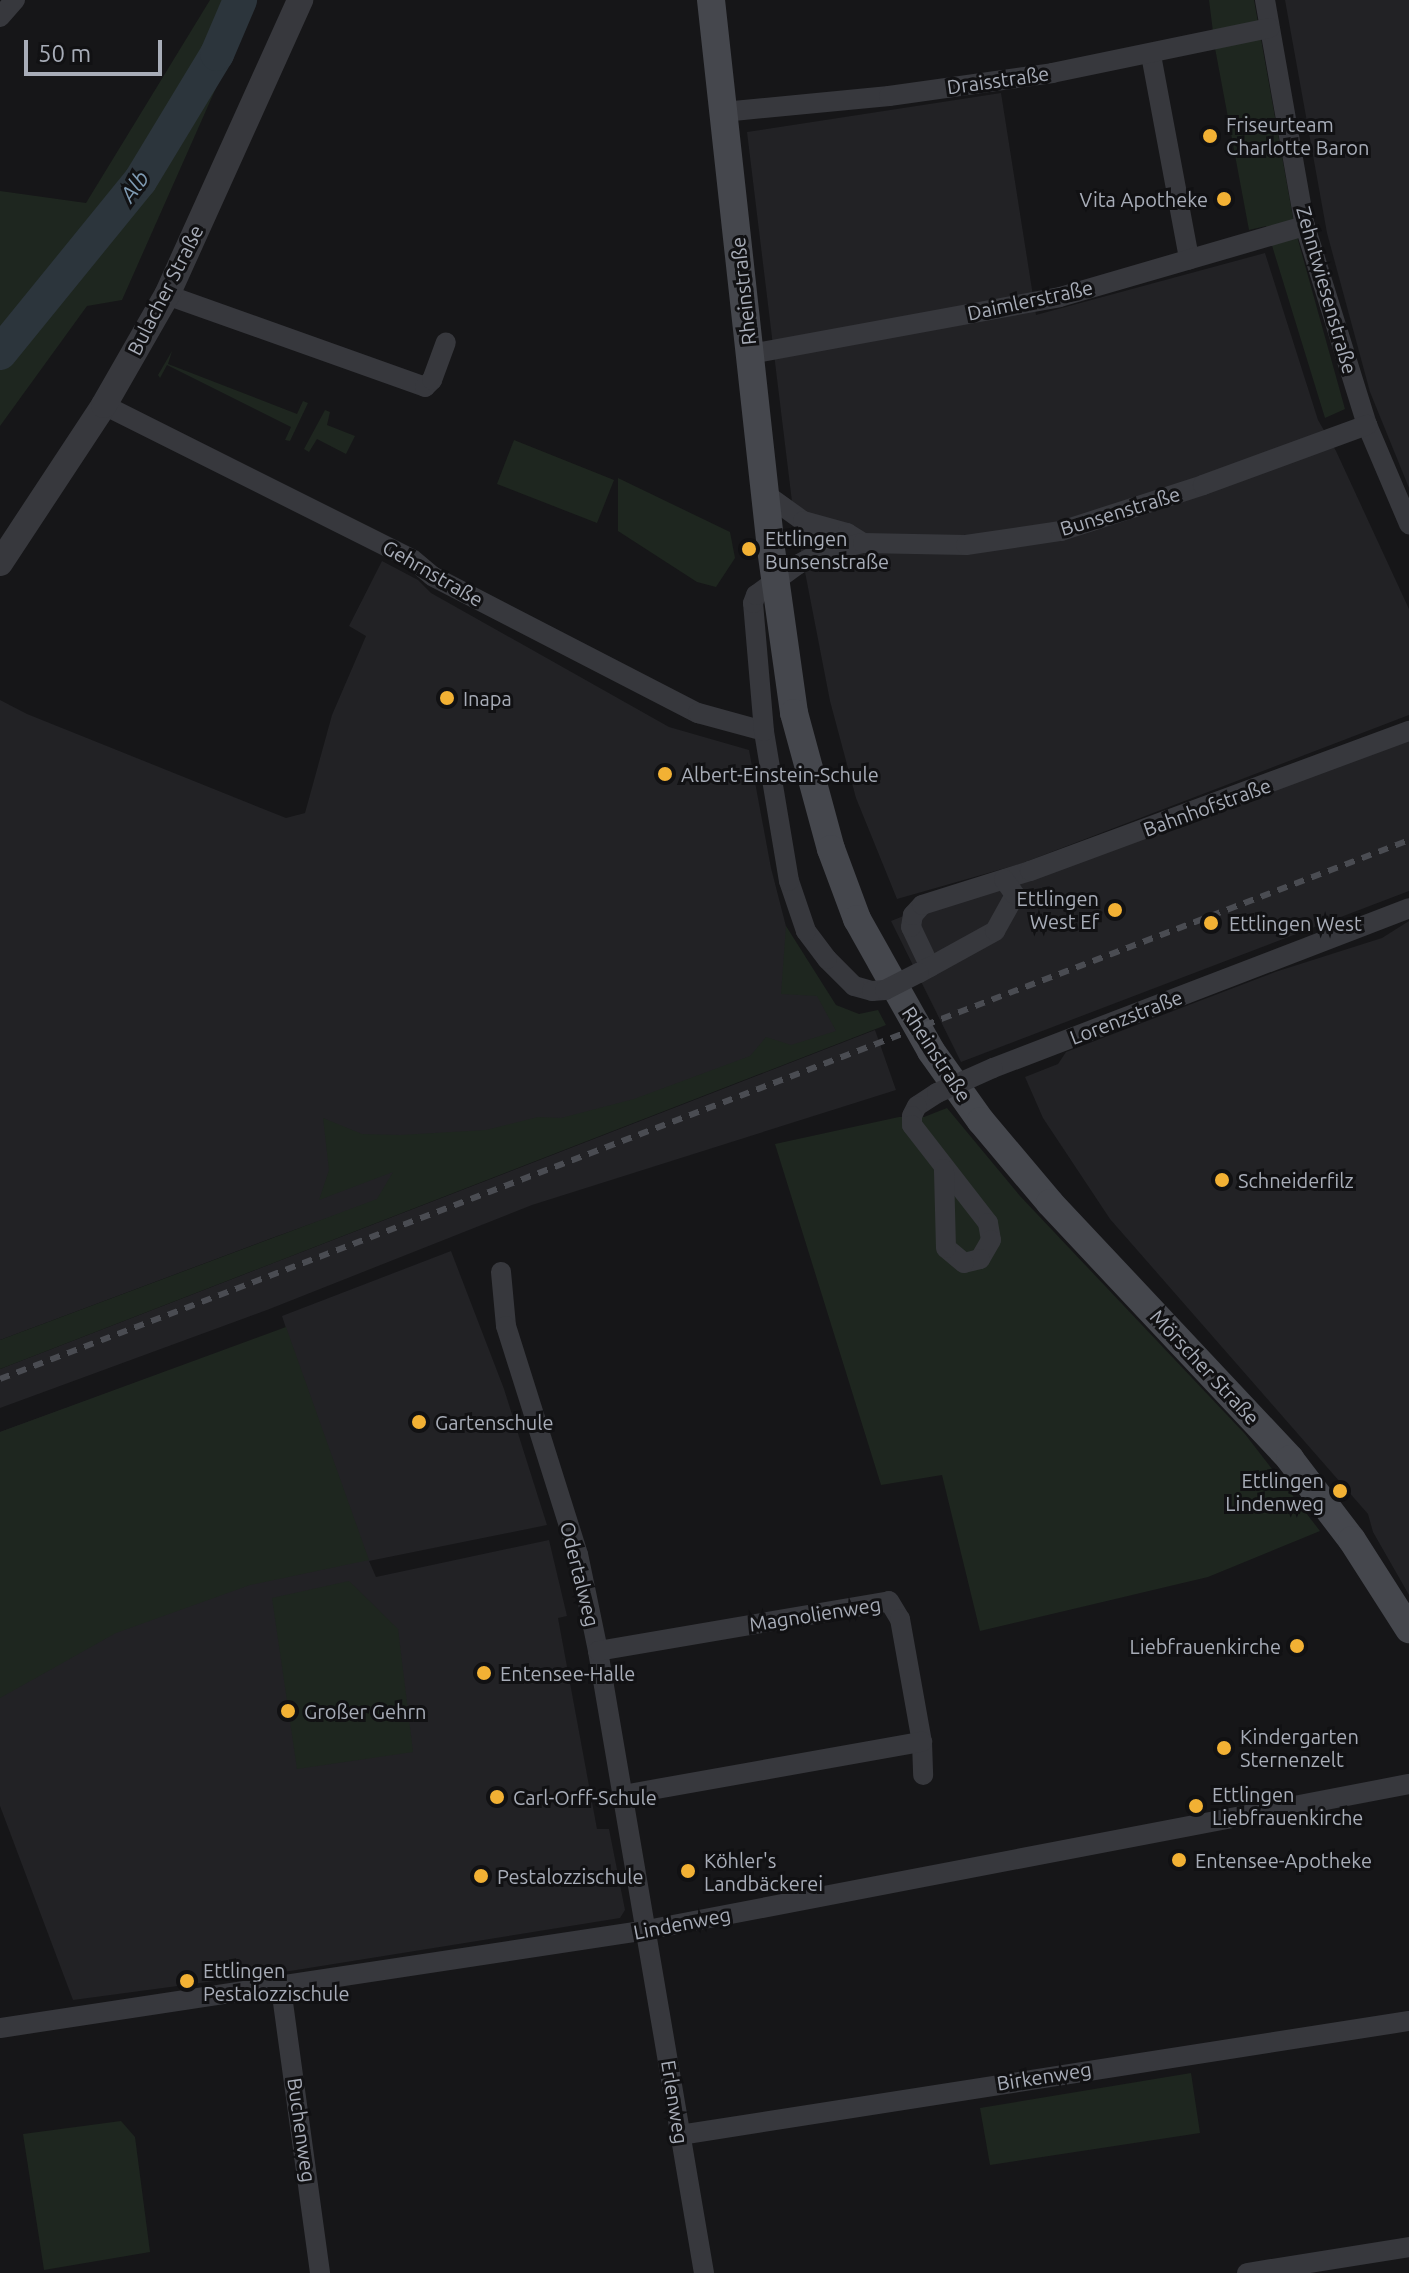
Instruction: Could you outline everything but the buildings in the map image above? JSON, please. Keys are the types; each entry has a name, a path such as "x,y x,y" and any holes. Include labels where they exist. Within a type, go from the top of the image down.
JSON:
{"main road":[{"name":"Rheinstraße","path":"711,0 776,582 794,713 831,849 857,919 931,1051 981,1121"},
{"name":"Mörscher Straße","path":"981,1121 1050,1203 1290,1459 1352,1540 1409,1629"}],"street":[{"path":"0,17 15,0"},
{"name":"Bulacher Straße","path":"0,563 104,405 167,295 300,0"},
{"name":"Zehntwiesenstraße","path":"1265,0 1305,226 1367,425 1409,524"},
{"name":"Draisstraße","path":"723,112 903,94 1151,55 1269,28"},
{"path":"1151,55 1189,259"},
{"name":"Daimlerstraße","path":"750,354 1060,297 1305,226"},
{"path":"167,295 425,387 432,380 446,342"},
{"name":"Gehrnstraße","path":"104,405 412,559 432,576 698,713 764,731"},
{"name":"Bunsenstraße","path":"776,582 808,558 863,543 966,545 1061,531 1203,485 1367,425"},
{"name":"Bunsenstraße","path":"767,495 803,521 836,529 863,543"},
{"name":"Rheinstraße","path":"776,582 763,588 753,603 764,731 789,881 806,931 842,976 854,986 872,991 885,990 924,970"},
{"name":"Bahnhofstraße","path":"924,970 911,927 913,915 922,905 1004,879 1409,731"},
{"path":"924,970 983,940 1001,924 1015,895 1004,879"},
{"name":"Lorenzstraße","path":"944,1169 912,1125 917,1106 937,1093 993,1068 1409,908"},
{"name":"Odertalweg","path":"501,1272 506,1326 578,1554 647,1930"},
{"name":"Magnolienweg","path":"598,1651 889,1601 900,1619 922,1742 923,1775"},
{"path":"623,1795 922,1742"},
{"name":"Lindenweg","path":"0,2028 281,1988 647,1930 1409,1784"},
{"name":"Lindenweg","path":"1360,1795 1409,1797"},
{"name":"Erlenweg","path":"647,1930 704,2273"},
{"name":"Buchenweg","path":"281,1988 320,2273"},
{"name":"Birkenweg","path":"680,2135 1409,2021"},
{"path":"1247,2273 1409,2247"}],"shaded area":[{"path":"210,0 255,0 122,300 87,306 0,426 0,191 86,203"},
{"path":"1209,0 1254,0 1295,229 1345,409 1325,418 1266,226 1249,230"},
{"path":"1285,0 1409,0 1409,488 1370,392 1327,233"},
{"path":"1001,93 1036,315 1265,253 1318,420 1336,451 1409,609 1409,715 1020,864 897,899 856,798 830,701 793,510 747,132"},
{"path":"172,351 168,364 297,414 303,401 308,403 290,441 285,440 291,427 167,365 160,378 158,375"},
{"path":"325,410 330,412 327,425 355,436 346,454 317,439 309,452 304,449"},
{"path":"514,440 614,480 597,523 497,484"},
{"path":"618,478 730,532 735,558 716,587 697,582 618,531"},
{"path":"382,561 418,580 431,593 669,727 749,750 771,868 790,942 842,1033 272,1238 0,1340 0,700 27,714 286,818 305,813 332,715 366,636 349,626"},
{"path":"1409,736 1409,891 961,1062 891,921 1031,865"},
{"path":"1409,921 1409,1595 1373,1532 1368,1514 1110,1219 1043,1118 1025,1077 1058,1064 1066,1052 1275,972 1382,938"},
{"path":"786,926 836,1005 859,1014 878,1010 886,1025 0,1369 0,1340 377,1199 393,1172 319,1200 329,1170 323,1118 362,1134 400,1135 486,1130 538,1117 561,1118 634,1099 750,1056 766,1037 791,1045 836,1031 817,996 781,994"},
{"path":"875,1030 896,1090 532,1205 267,1310 0,1408 0,1369"},
{"path":"947,1108 1020,1196 1245,1434 1320,1531 1208,1577 980,1631 942,1475 881,1485 775,1144 899,1117 924,1117"},
{"name":"Großer Gehrn","path":"451,1251 504,1389 547,1525 369,1561 376,1577 549,1540 567,1616 558,1618 597,1829 609,1829 625,1910 620,1918 290,1971 73,2000 0,1806 0,1432 286,1328 282,1316"},
{"path":"286,1327 369,1560 250,1585 116,1633 0,1698 0,1432"},
{"path":"349,1581 398,1629 413,1752 297,1769 272,1598"},
{"path":"1191,2073 1200,2133 990,2165 980,2108"},
{"path":"121,2121 135,2137 150,2252 44,2270 23,2134"}],"waterway":[{"name":"Alb","path":"0,353 140,181 217,54 240,0"}],"railway":[{"path":"0,1379 1409,840"}],"place":[{"name":"Friseurteam Charlotte Baron","path":"1210,136"},
{"name":"Vita Apotheke","path":"1224,199"},
{"name":"Ettlingen Bunsenstraße","path":"749,549"},
{"name":"Inapa","path":"447,698"},
{"name":"Albert-Einstein-Schule","path":"665,774"},
{"name":"Ettlingen West Ef","path":"1115,910"},
{"name":"Ettlingen West","path":"1211,923"},
{"name":"Schneiderfilz","path":"1222,1180"},
{"name":"Gartenschule","path":"419,1422"},
{"name":"Ettlingen Lindenweg","path":"1340,1491"},
{"name":"Liebfrauenkirche","path":"1297,1646"},
{"name":"Entensee-Halle","path":"484,1673"},
{"name":"Großer Gehrn","path":"288,1711"},
{"name":"Kindergarten Sternenzelt","path":"1224,1748"},
{"name":"Carl-Orff-Schule","path":"497,1797"},
{"name":"Ettlingen Liebfrauenkirche","path":"1196,1806"},
{"name":"Entensee-Apotheke","path":"1179,1860"},
{"name":"Köhler's Landbäckerei","path":"688,1871"},
{"name":"Pestalozzischule","path":"481,1876"},
{"name":"Ettlingen Pestalozzischule","path":"187,1981"}]}
